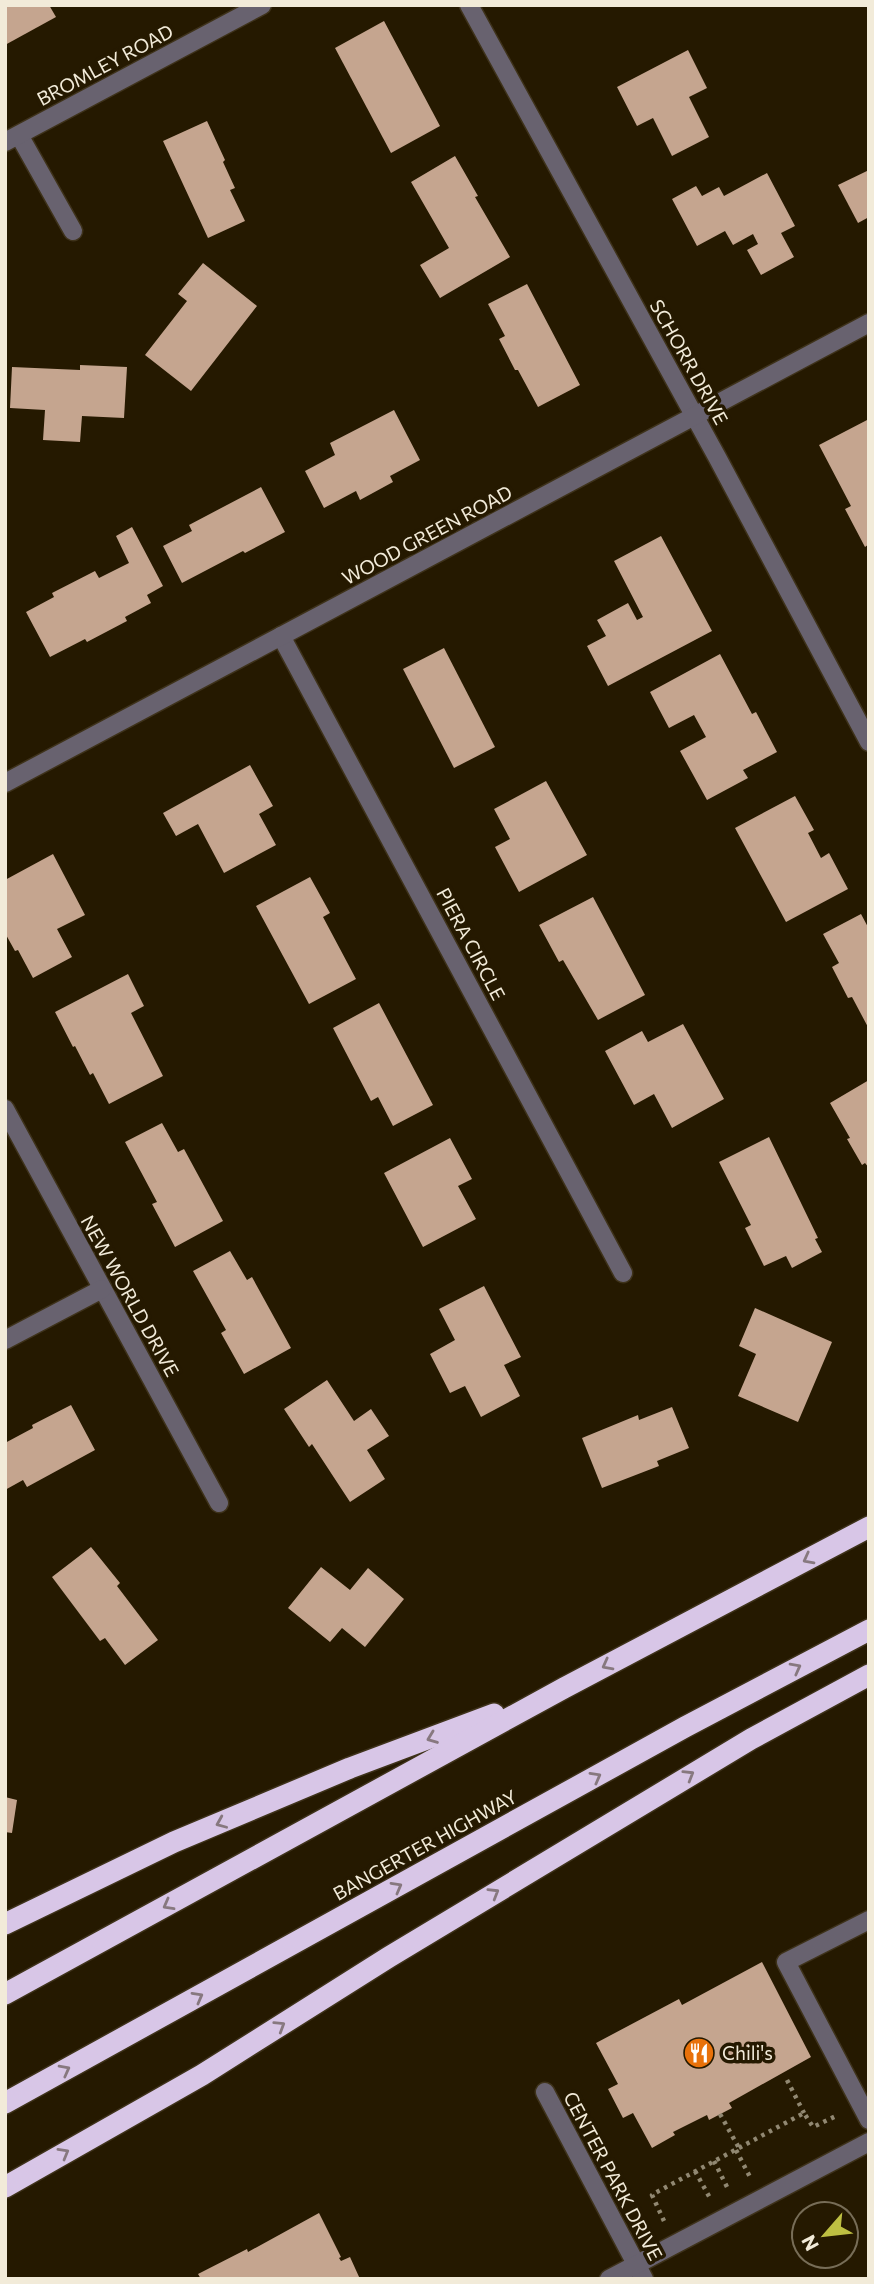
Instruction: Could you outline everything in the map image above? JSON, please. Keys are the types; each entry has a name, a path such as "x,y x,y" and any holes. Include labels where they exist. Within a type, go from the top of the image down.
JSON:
{"highway":[{"path":"5,1994 564,1688 869,1527"},
{"name":"BANGERTER HIGHWAY","path":"5,2103 673,1734 869,1630"},
{"path":"5,2187 202,2075 401,1950 751,1739 869,1675"},
{"path":"5,1924 174,1842 350,1768 564,1688"}],"street":[{"name":"BROMLEY ROAD","path":"12,139 262,5"},
{"name":"SCHORR DRIVE","path":"469,5 695,416 869,742"},
{"path":"12,139 73,230"},
{"name":"WOOD GREEN ROAD","path":"5,783 869,323"},
{"name":"PIERA CIRCLE","path":"281,636 623,1273"},
{"name":"NEW WORLD DRIVE","path":"5,1109 219,1503"},
{"path":"5,1340 102,1289"},
{"path":"869,1920 786,1962 869,2120"},
{"name":"CENTER PARK DRIVE","path":"545,2092 640,2272"},
{"path":"609,2279 640,2272 869,2142"}],"path":[{"path":"787,2080 813,2127 839,2114"},
{"path":"666,2228 652,2195 804,2113"},
{"path":"720,2114 739,2148"}],"building":[{"path":"5,5 49,5 56,17 5,45"},
{"path":"384,21 440,126 391,153 335,48"},
{"path":"688,50 707,88 689,97 709,137 672,156 653,118 637,126 617,87"},
{"path":"207,121 235,188 230,190 245,221 208,238 163,141"},
{"path":"455,156 510,257 440,298 420,265 449,248 411,182"},
{"path":"869,170 869,217 858,223 838,185"},
{"path":"767,173 795,226 781,233 794,257 761,275 747,250 758,244 753,234 733,245 725,231 697,246 672,199 696,186 702,196 719,187 724,196"},
{"path":"203,263 257,306 191,391 145,355 187,301 178,294"},
{"path":"527,284 580,385 538,407 499,339 505,336 488,304"},
{"path":"80,365 127,367 124,418 82,416 80,442 43,440 45,410 10,408 12,367 80,370"},
{"path":"394,410 420,460 390,476 393,482 360,500 356,491 324,508 305,471 335,455 330,443"},
{"path":"869,419 869,544 865,547 845,509 851,506 819,445"},
{"path":"261,487 285,532 182,583 163,546 192,531 189,525"},
{"path":"132,527 163,586 147,595 151,603 125,617 127,621 50,657 26,612 54,597 52,593 95,571 99,578 129,563 116,536"},
{"path":"661,536 712,631 608,686 587,646 606,636 597,620 628,603 637,620 643,617 614,561"},
{"path":"444,648 495,747 454,768 403,669"},
{"path":"720,654 752,714 756,712 777,752 743,770 748,778 707,800 680,751 706,737 694,715 669,728 650,692"},
{"path":"250,765 273,806 259,814 276,845 224,873 198,824 176,836 163,813"},
{"path":"546,781 587,855 519,892 495,847 510,839 494,809"},
{"path":"795,796 814,830 808,833 821,858 829,853 848,889 786,922 735,828"},
{"path":"53,854 85,915 57,929 72,957 33,978 5,933 5,880"},
{"path":"310,877 330,913 323,917 356,979 309,1004 256,906"},
{"path":"593,897 645,995 598,1020 563,960 559,962 539,925"},
{"path":"861,914 869,929 869,1029 852,997 848,998 832,967 839,963 823,934"},
{"path":"128,974 144,1006 131,1013 163,1076 109,1104 93,1073 90,1075 75,1046 73,1047 55,1012"},
{"path":"379,1003 433,1105 393,1126 378,1097 371,1101 333,1028"},
{"path":"683,1024 724,1099 672,1128 654,1094 634,1105 605,1051 642,1031 648,1042"},
{"path":"869,1080 869,1168 865,1163 862,1165 830,1103"},
{"path":"162,1123 178,1152 184,1149 223,1221 175,1247 152,1204 157,1202 125,1142"},
{"path":"769,1137 818,1238 815,1239 822,1252 792,1268 786,1256 764,1266 745,1228 751,1225 719,1162"},
{"path":"450,1138 472,1179 458,1186 476,1219 423,1247 384,1173"},
{"path":"230,1251 247,1280 252,1277 291,1348 244,1374 221,1333 226,1330 193,1271"},
{"path":"484,1286 521,1357 504,1365 520,1396 481,1417 465,1386 450,1393 430,1354 455,1340 439,1309"},
{"path":"755,1308 832,1342 798,1422 738,1396 756,1354 739,1346"},
{"path":"327,1380 354,1421 371,1409 389,1436 367,1450 385,1479 350,1502 312,1444 309,1447 284,1409"},
{"path":"71,1405 95,1450 27,1487 23,1480 5,1490 5,1443 33,1428 32,1425"},
{"path":"672,1407 689,1448 657,1461 659,1466 602,1488 582,1438 638,1415 639,1420"},
{"path":"91,1547 120,1583 117,1586 158,1640 125,1665 105,1638 100,1641 52,1577"},
{"path":"321,1567 350,1590 368,1568 404,1599 365,1647 342,1628 330,1642 288,1608"},
{"path":"5,1797 17,1800 12,1833 5,1832"},
{"path":"762,1962 811,2057 729,2103 732,2108 709,2120 707,2115 673,2132 675,2135 652,2148 633,2113 623,2118 608,2089 618,2084 596,2043 679,1999 682,2005"},
{"path":"319,2213 341,2257 339,2258 341,2261 350,2257 360,2279 201,2279 198,2274 247,2249 248,2252"}],"place":[{"name":"Chili's","path":"699,2053"}]}
